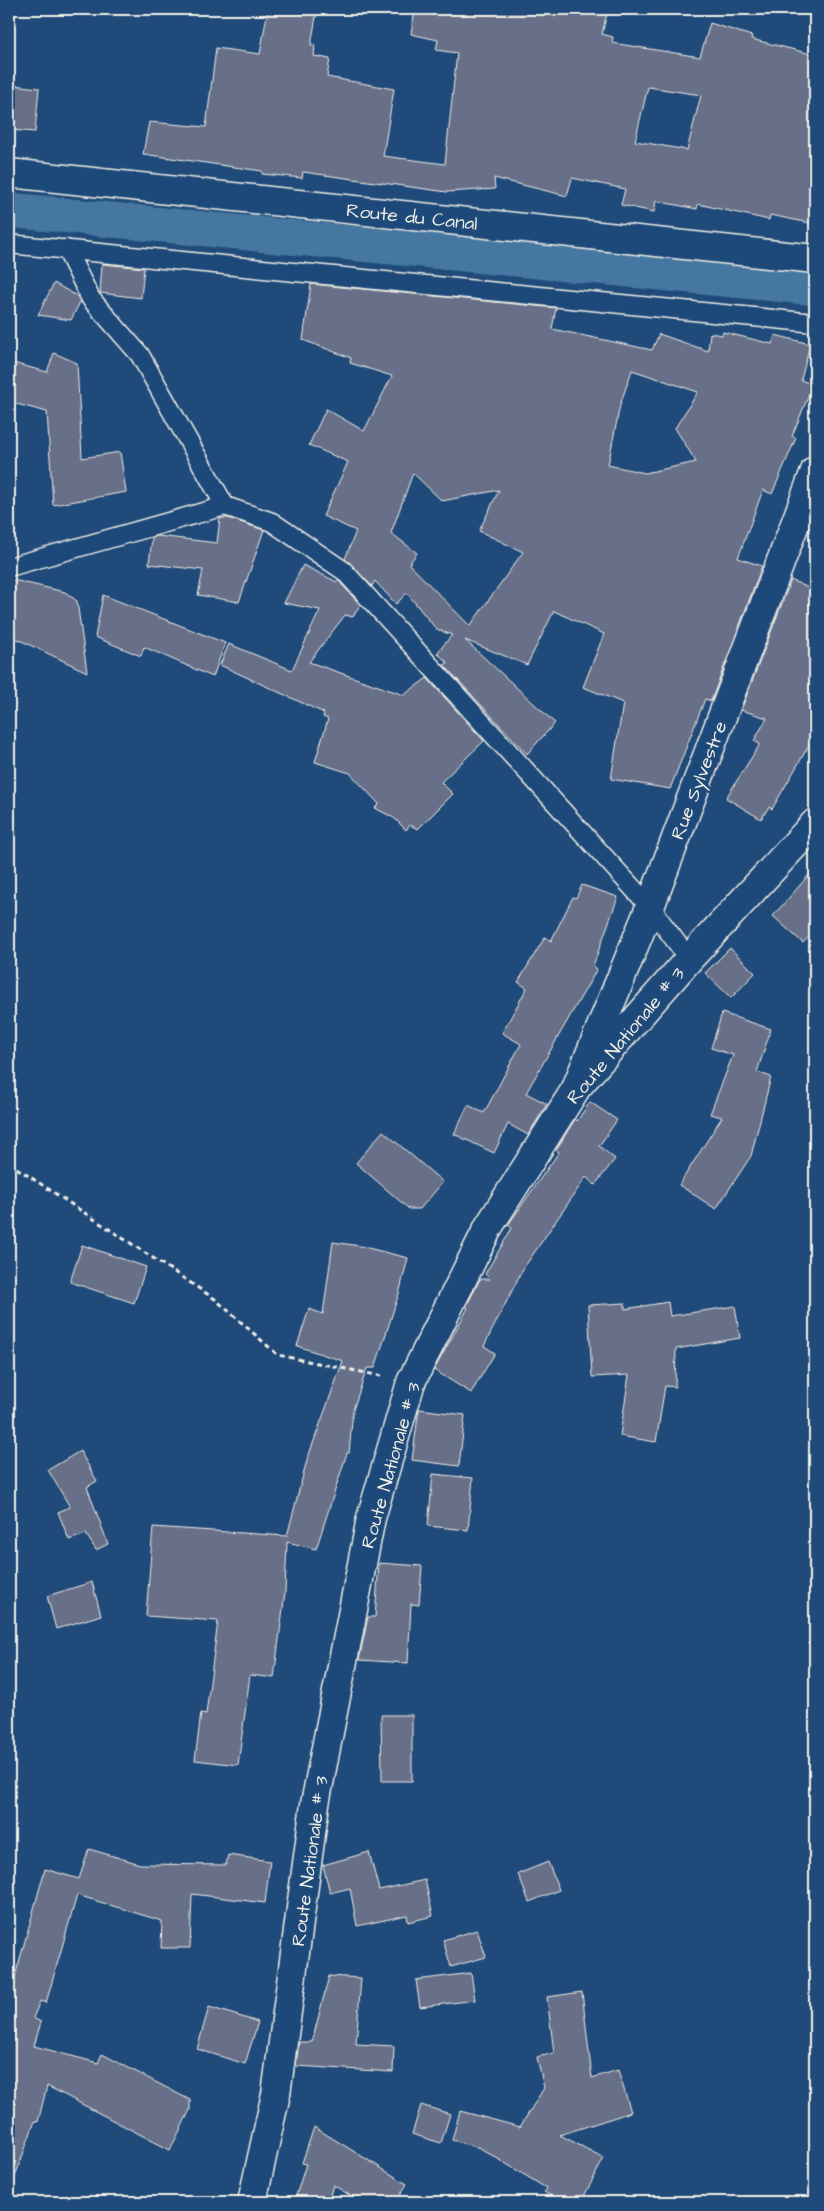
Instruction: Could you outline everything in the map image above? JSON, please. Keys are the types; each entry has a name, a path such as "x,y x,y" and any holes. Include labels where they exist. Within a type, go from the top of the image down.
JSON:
{"main road":[{"name":"Route du Canal","path":"9,173 815,259"},
{"name":"Rue Sylvestre","path":"577,1087 650,907 815,471"},
{"name":"Route Nationale # 3","path":"252,2202 276,2094 315,1804 371,1518 411,1382 489,1226 577,1087 813,822"}],"lane":[{"path":"9,244 815,323"},
{"path":"66,249 91,299 140,355 225,506"},
{"path":"9,567 225,506 272,522 344,571 650,907 689,959"}],"path":[{"path":"9,1162 215,1299 278,1355 411,1382"}],"building":[{"path":"268,9 317,11 311,45 315,45 314,56 330,59 327,77 394,89 383,156 445,164 457,53 436,50 438,40 411,34 415,9 608,9 602,34 613,37 612,43 700,57 710,23 752,36 751,39 815,55 815,224 770,215 769,220 698,204 697,209 656,201 654,212 621,205 625,189 572,178 567,196 494,178 495,189 447,192 303,172 302,178 262,174 262,171 143,154 149,122 206,127 216,48 260,54","holes":["648,87 701,95 687,150 635,141"]},
{"path":"12,85 39,88 35,132 9,130"},
{"path":"102,264 144,268 141,298 100,293"},
{"path":"54,283 77,296 80,302 71,320 38,315"},
{"path":"311,284 556,308 552,329 652,350 659,334 708,351 710,333 722,335 723,332 772,344 775,335 810,344 801,380 813,385 792,436 796,438 772,494 763,490 738,558 762,566 711,701 705,699 670,789 611,779 623,703 583,687 604,634 554,611 527,665 465,640 555,723 527,754 444,665 448,663 437,653 452,635 436,629 407,593 396,604 375,581 372,586 345,559 356,531 323,516 348,462 309,445 326,409 364,431 392,376 350,363 351,358 303,340","holes":["632,370 698,392 675,428 696,462 645,473 608,465 620,405","413,473 442,501 499,490 479,531 523,552 470,626 409,564 417,553 391,533"]},
{"path":"54,353 77,363 82,458 120,452 126,492 53,505 47,412 9,402 9,362 47,372"},
{"path":"220,518 228,518 264,530 239,602 198,595 203,570 149,564 152,538 158,536 217,543"},
{"path":"303,565 337,582 338,580 360,605 353,617 345,615 309,662 404,695 427,678 484,741 441,782 453,794 418,829 410,825 406,830 394,818 375,808 379,804 350,773 315,762 328,719 323,717 324,713 220,665 229,644 292,670 320,610 284,603"},
{"path":"9,579 65,592 77,601 87,672 9,635"},
{"path":"791,580 815,591 815,735 772,809 769,807 761,819 726,798 760,744 754,741 767,718 741,710"},
{"path":"103,595 225,643 213,677 144,647 141,656 95,637"},
{"path":"815,868 815,930 803,943 773,916"},
{"path":"582,885 618,897 593,966 597,969 526,1093 547,1104 528,1135 508,1124 494,1153 454,1134 468,1105 484,1113 521,1044 502,1033 527,988 518,982 545,937 551,941 573,897 576,898"},
{"path":"730,948 755,973 731,998 705,973"},
{"path":"722,1013 771,1029 757,1072 771,1077 751,1156 716,1209 679,1185 722,1117 710,1114 733,1055 711,1048"},
{"path":"590,1102 617,1120 599,1146 615,1159 595,1185 586,1177 523,1269 484,1346 495,1353 471,1393 434,1370 468,1308 466,1307 480,1279 490,1279 485,1274 512,1228 508,1225 559,1152 556,1150 575,1119 577,1121"},
{"path":"383,1131 443,1182 420,1209 409,1209 356,1163"},
{"path":"333,1242 360,1246 408,1258 400,1290 375,1368 367,1368 353,1410 349,1453 347,1453 316,1549 287,1542 285,1592 274,1678 250,1675 238,1765 195,1760 201,1713 206,1714 218,1621 146,1616 153,1527 287,1536 307,1460 343,1361 297,1346 309,1309 323,1314"},
{"path":"82,1245 146,1267 134,1303 70,1282"},
{"path":"668,1302 670,1316 735,1306 740,1338 676,1349 675,1387 665,1386 656,1442 620,1436 629,1375 592,1377 588,1305 625,1303 625,1309"},
{"path":"419,1409 465,1415 459,1466 412,1460"},
{"path":"80,1451 97,1481 87,1487 108,1544 96,1550 86,1534 69,1540 58,1512 70,1507 48,1470"},
{"path":"433,1474 473,1478 468,1530 428,1526"},
{"path":"379,1563 422,1566 419,1605 411,1604 408,1663 359,1660 368,1617 375,1617"},
{"path":"92,1582 101,1615 56,1629 47,1596"},
{"path":"381,1715 412,1715 412,1781 382,1781"},
{"path":"89,1849 140,1864 226,1865 228,1855 270,1861 265,1903 192,1894 190,1948 161,1948 162,1921 77,1895 46,2003 40,2001 33,2018 41,2022 34,2046 98,2063 102,2054 190,2100 190,2110 170,2150 47,2086 38,2122 35,2121 12,2185 9,2184 9,1998 45,1869 79,1879"},
{"path":"369,1852 379,1890 425,1880 433,1916 408,1922 407,1915 357,1926 350,1888 330,1893 323,1865"},
{"path":"548,1862 559,1890 529,1902 518,1874"},
{"path":"477,1930 486,1957 451,1967 443,1940"},
{"path":"471,1973 475,2000 420,2007 416,1980"},
{"path":"329,1976 361,1978 356,2044 394,2046 393,2072 296,2066 299,2042 312,2042"},
{"path":"582,1992 592,2078 618,2070 631,2112 560,2135 604,2158 581,2202 563,2202 544,2192 546,2188 480,2148 452,2140 460,2111 520,2127 544,2088 537,2057 554,2053 547,1997"},
{"path":"209,2007 258,2022 245,2064 197,2049"},
{"path":"421,2105 450,2114 441,2143 412,2134"},
{"path":"314,2127 407,2184 396,2202 361,2202 333,2185 328,2202 294,2202 306,2164 302,2163"}],"waterway":[{"path":"9,199 149,218"},
{"path":"9,210 815,288"}]}
